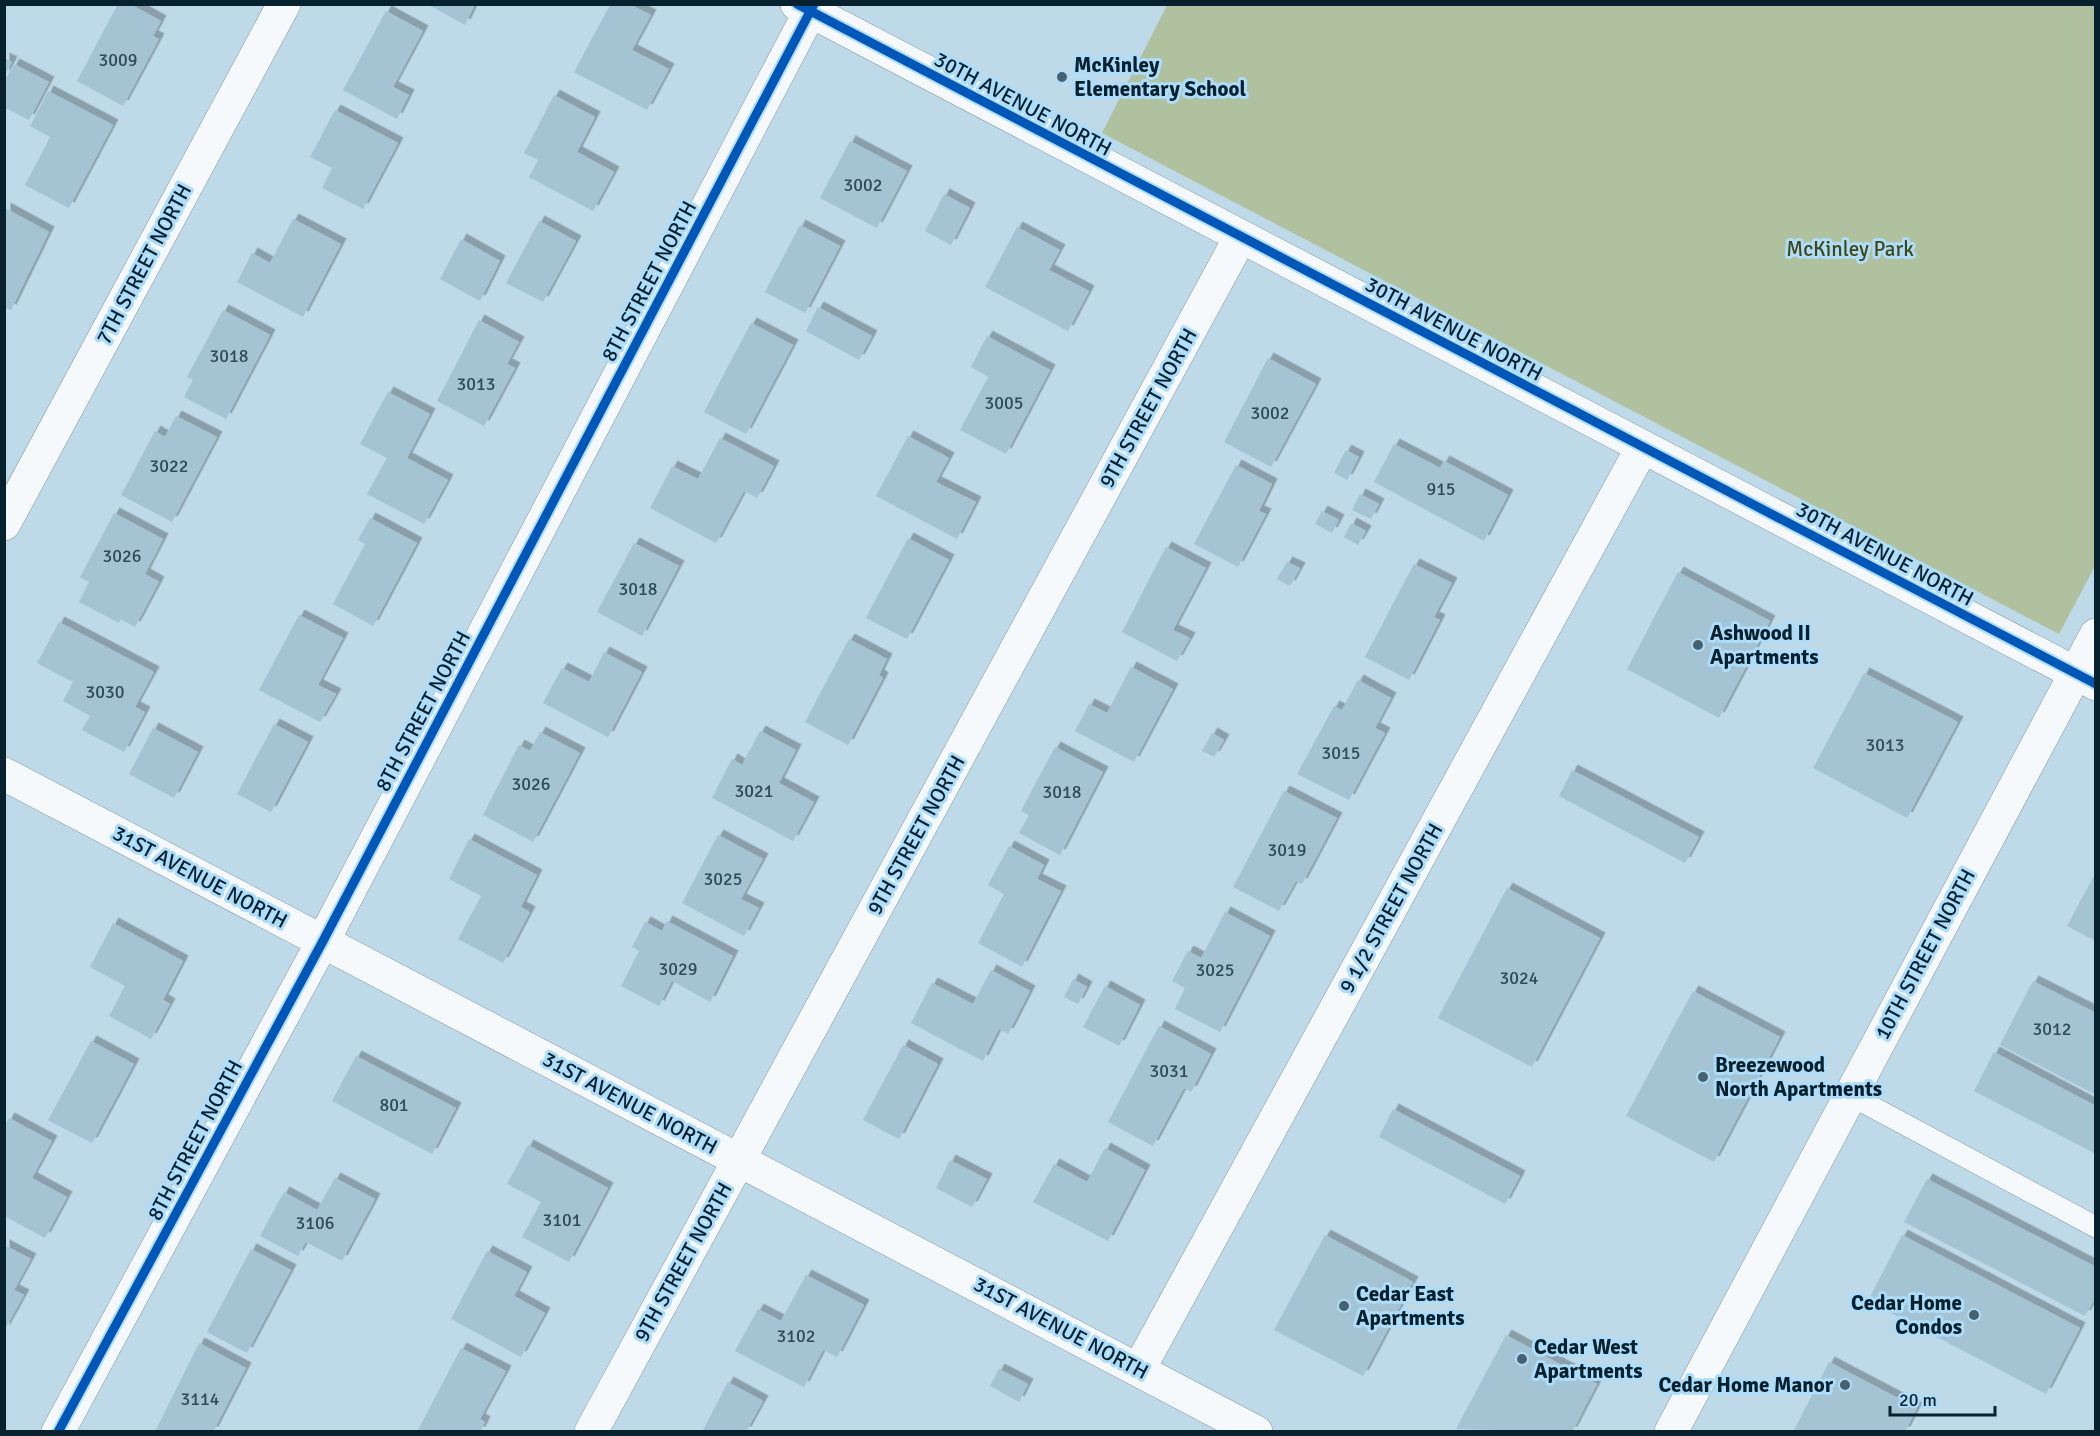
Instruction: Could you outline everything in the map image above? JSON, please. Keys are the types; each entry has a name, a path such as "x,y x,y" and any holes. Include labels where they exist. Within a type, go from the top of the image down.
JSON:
{"street":[{"name":"7TH STREET NORTH","path":"4,524 284,4"},
{"name":"30TH AVENUE NORTH","path":"807,7 1240,238 2085,679"},
{"name":"8TH STREET NORTH","path":"58,1431 323,941 807,7"},
{"name":"9TH STREET NORTH","path":"591,1431 1240,238"},
{"name":"9 1/2 STREET NORTH","path":"1139,1369 1642,448"},
{"name":"10TH STREET NORTH","path":"1671,1431 1850,1095 2085,679 2096,635"},
{"name":"31ST AVENUE NORTH","path":"4,774 1256,1431"}],"lane":[{"path":"1850,1095 2096,1227"}],"green space":[{"name":"McKinley Park","path":"1167,5 2095,5 2095,566 2059,634 1102,133"}],"building":[{"path":"118,4 130,4 161,21 153,36 159,39 123,106 77,81"},
{"path":"427,4 475,4 465,25"},
{"path":"610,5 631,5 651,15 632,50 669,69 647,110 574,72"},
{"path":"386,11 423,31 393,87 409,95 397,119 343,90"},
{"path":"4,58 12,62 4,77"},
{"path":"14,64 49,82 29,120 4,107 4,82"},
{"path":"48,91 113,125 69,208 25,185 50,137 30,126"},
{"path":"554,95 595,117 577,152 614,172 593,211 529,177 538,160 524,153"},
{"path":"335,110 398,143 363,209 322,188 332,168 310,157"},
{"path":"850,141 907,171 877,228 820,198"},
{"path":"944,194 970,208 951,245 925,231"},
{"path":"5,208 49,232 11,310 4,307"},
{"path":"293,219 341,244 303,317 237,282 252,253 270,263"},
{"path":"539,221 576,241 543,302 506,283"},
{"path":"800,225 840,246 805,313 765,292"},
{"path":"1017,227 1060,250 1049,270 1089,291 1068,331 985,287"},
{"path":"461,239 500,261 480,301 440,279"},
{"path":"818,307 872,336 859,360 806,331"},
{"path":"223,310 270,335 226,419 184,397 193,380 187,377"},
{"path":"479,320 519,342 507,364 515,368 484,426 437,401"},
{"path":"751,323 793,345 746,434 704,412"},
{"path":"987,336 1050,370 1006,454 960,430 988,377 971,367"},
{"path":"1268,358 1316,384 1271,467 1224,442"},
{"path":"388,392 430,414 407,458 448,480 424,524 367,494 387,458 360,444"},
{"path":"176,416 217,437 172,522 121,495 155,431 165,437"},
{"path":"908,436 949,458 936,482 976,502 957,539 876,496"},
{"path":"720,438 774,466 757,498 744,491 716,543 650,508 672,466 698,479"},
{"path":"1394,444 1440,468 1444,461 1508,495 1484,541 1374,482"},
{"path":"1346,450 1359,457 1347,480 1334,473"},
{"path":"1236,465 1272,484 1259,511 1266,514 1238,567 1194,544"},
{"path":"1360,494 1379,504 1371,519 1352,510"},
{"path":"1322,511 1339,520 1332,533 1315,524"},
{"path":"114,513 163,539 145,574 159,582 135,627 120,619 119,623 79,602 89,582 80,577"},
{"path":"370,518 417,543 373,626 333,604 365,544 358,540"},
{"path":"1351,523 1366,531 1358,545 1344,537"},
{"path":"908,538 949,560 907,639 866,618"},
{"path":"634,543 679,566 642,636 597,612"},
{"path":"1166,547 1206,568 1173,630 1190,638 1177,661 1122,632"},
{"path":"1287,562 1300,568 1290,586 1277,579"},
{"path":"1414,564 1452,583 1434,617 1440,620 1409,680 1365,657"},
{"name":"Ashwood II Apartments","path":"1678,572 1770,621 1719,718 1627,669"},
{"path":"299,615 343,638 318,685 336,694 320,722 259,690"},
{"path":"59,622 154,672 135,707 145,712 124,752 82,730 90,716 63,701 73,682 37,663"},
{"path":"849,639 887,659 879,675 883,678 848,745 805,722"},
{"path":"604,652 642,672 608,737 543,703 562,668 589,682"},
{"path":"1131,667 1173,689 1134,762 1075,731 1089,704 1107,713"},
{"path":"1864,673 1958,722 1907,818 1813,768"},
{"path":"1358,680 1391,698 1375,728 1385,733 1349,800 1297,774 1334,706 1342,710"},
{"path":"274,724 308,742 271,812 237,794"},
{"path":"153,728 198,752 174,798 129,774"},
{"path":"760,731 796,750 779,783 814,802 793,841 712,798 732,759 742,765"},
{"path":"540,732 580,753 533,842 483,815 519,745 530,751"},
{"path":"1212,733 1224,740 1214,757 1202,751"},
{"path":"1055,747 1103,772 1060,855 1019,833 1029,815 1021,811"},
{"path":"1572,770 1699,837 1685,863 1559,796"},
{"path":"1284,791 1337,818 1302,884 1296,881 1279,911 1233,887"},
{"path":"718,835 763,859 741,899 759,908 744,936 682,903"},
{"path":"469,839 537,875 521,907 530,912 503,963 458,939 481,896 449,879"},
{"path":"1009,846 1044,865 1037,879 1061,891 1022,967 978,943 1004,894 988,885"},
{"path":"2096,872 2096,941 2067,926"},
{"path":"1507,888 1600,938 1532,1067 1438,1018"},
{"path":"1225,912 1270,936 1220,1032 1175,1009 1185,988 1172,981 1188,951 1201,958"},
{"path":"667,921 733,956 710,1002 672,981 659,1006 621,986 639,951 632,947 645,922 662,931"},
{"path":"113,923 183,961 163,1000 170,1004 151,1039 109,1016 125,986 90,967"},
{"path":"991,970 1030,991 1008,1034 999,1029 983,1061 911,1023 932,983 973,1004"},
{"path":"1073,979 1087,987 1078,1004 1064,997"},
{"path":"2033,981 2096,1013 2096,1095 2000,1045"},
{"path":"1105,986 1140,1005 1119,1046 1083,1027"},
{"name":"Breezewood North Apartments","path":"1693,991 1780,1037 1714,1162 1626,1116"},
{"path":"1159,1026 1211,1054 1191,1092 1184,1088 1153,1146 1108,1122"},
{"path":"91,1041 134,1064 92,1143 48,1120"},
{"path":"903,1045 938,1064 899,1139 863,1120"},
{"path":"1994,1052 2096,1106 2096,1154 1974,1091"},
{"path":"356,1056 456,1108 432,1154 332,1101"},
{"path":"1393,1109 1520,1176 1505,1204 1379,1137"},
{"path":"9,1118 52,1141 32,1178 67,1197 45,1238 4,1216 4,1127"},
{"path":"528,1145 608,1188 569,1262 522,1237 541,1202 507,1184"},
{"path":"1105,1148 1145,1170 1108,1241 1033,1202 1054,1164 1087,1182"},
{"path":"950,1160 987,1179 972,1207 936,1188"},
{"path":"335,1178 375,1199 342,1261 306,1242 298,1256 260,1236 284,1192 317,1210"},
{"path":"1927,1179 2096,1267 2096,1297 2085,1316 1904,1222"},
{"name":"Cedar East Apartments","path":"1325,1235 1413,1282 1363,1376 1274,1330"},
{"name":"Cedar Home Condos","path":"1902,1235 2080,1328 2046,1394 1868,1301"},
{"path":"4,1245 31,1259 14,1290 24,1295 4,1331"},
{"path":"251,1249 291,1270 247,1353 207,1332"},
{"path":"487,1251 527,1272 514,1296 545,1313 521,1357 451,1319"},
{"path":"806,1275 864,1305 837,1357 823,1350 804,1387 735,1351 758,1309 781,1321"},
{"name":"Cedar West Apartments","path":"1506,1335 1597,1384 1572,1432 1456,1429"},
{"path":"199,1343 246,1368 213,1432 155,1432"},
{"path":"461,1348 506,1371 480,1419 485,1422 480,1432 421,1432 418,1430"},
{"name":"Cedar Home Manor","path":"1829,1362 1917,1408 1905,1432 1793,1432"},
{"path":"999,1369 1028,1384 1019,1402 990,1386"},
{"path":"728,1382 763,1401 746,1432 702,1432"}],"cycle path":[{"path":"797,4 2096,684"},
{"path":"58,1432 323,941 814,4"}],"place":[{"name":"McKinley Elementary School","path":"1062,77"},
{"name":"Ashwood II Apartments","path":"1698,645"},
{"name":"Breezewood North Apartments","path":"1703,1077"},
{"name":"Cedar East Apartments","path":"1344,1306"},
{"name":"Cedar Home Condos","path":"1974,1315"},
{"name":"Cedar West Apartments","path":"1522,1359"},
{"name":"Cedar Home Manor","path":"1845,1385"}]}
